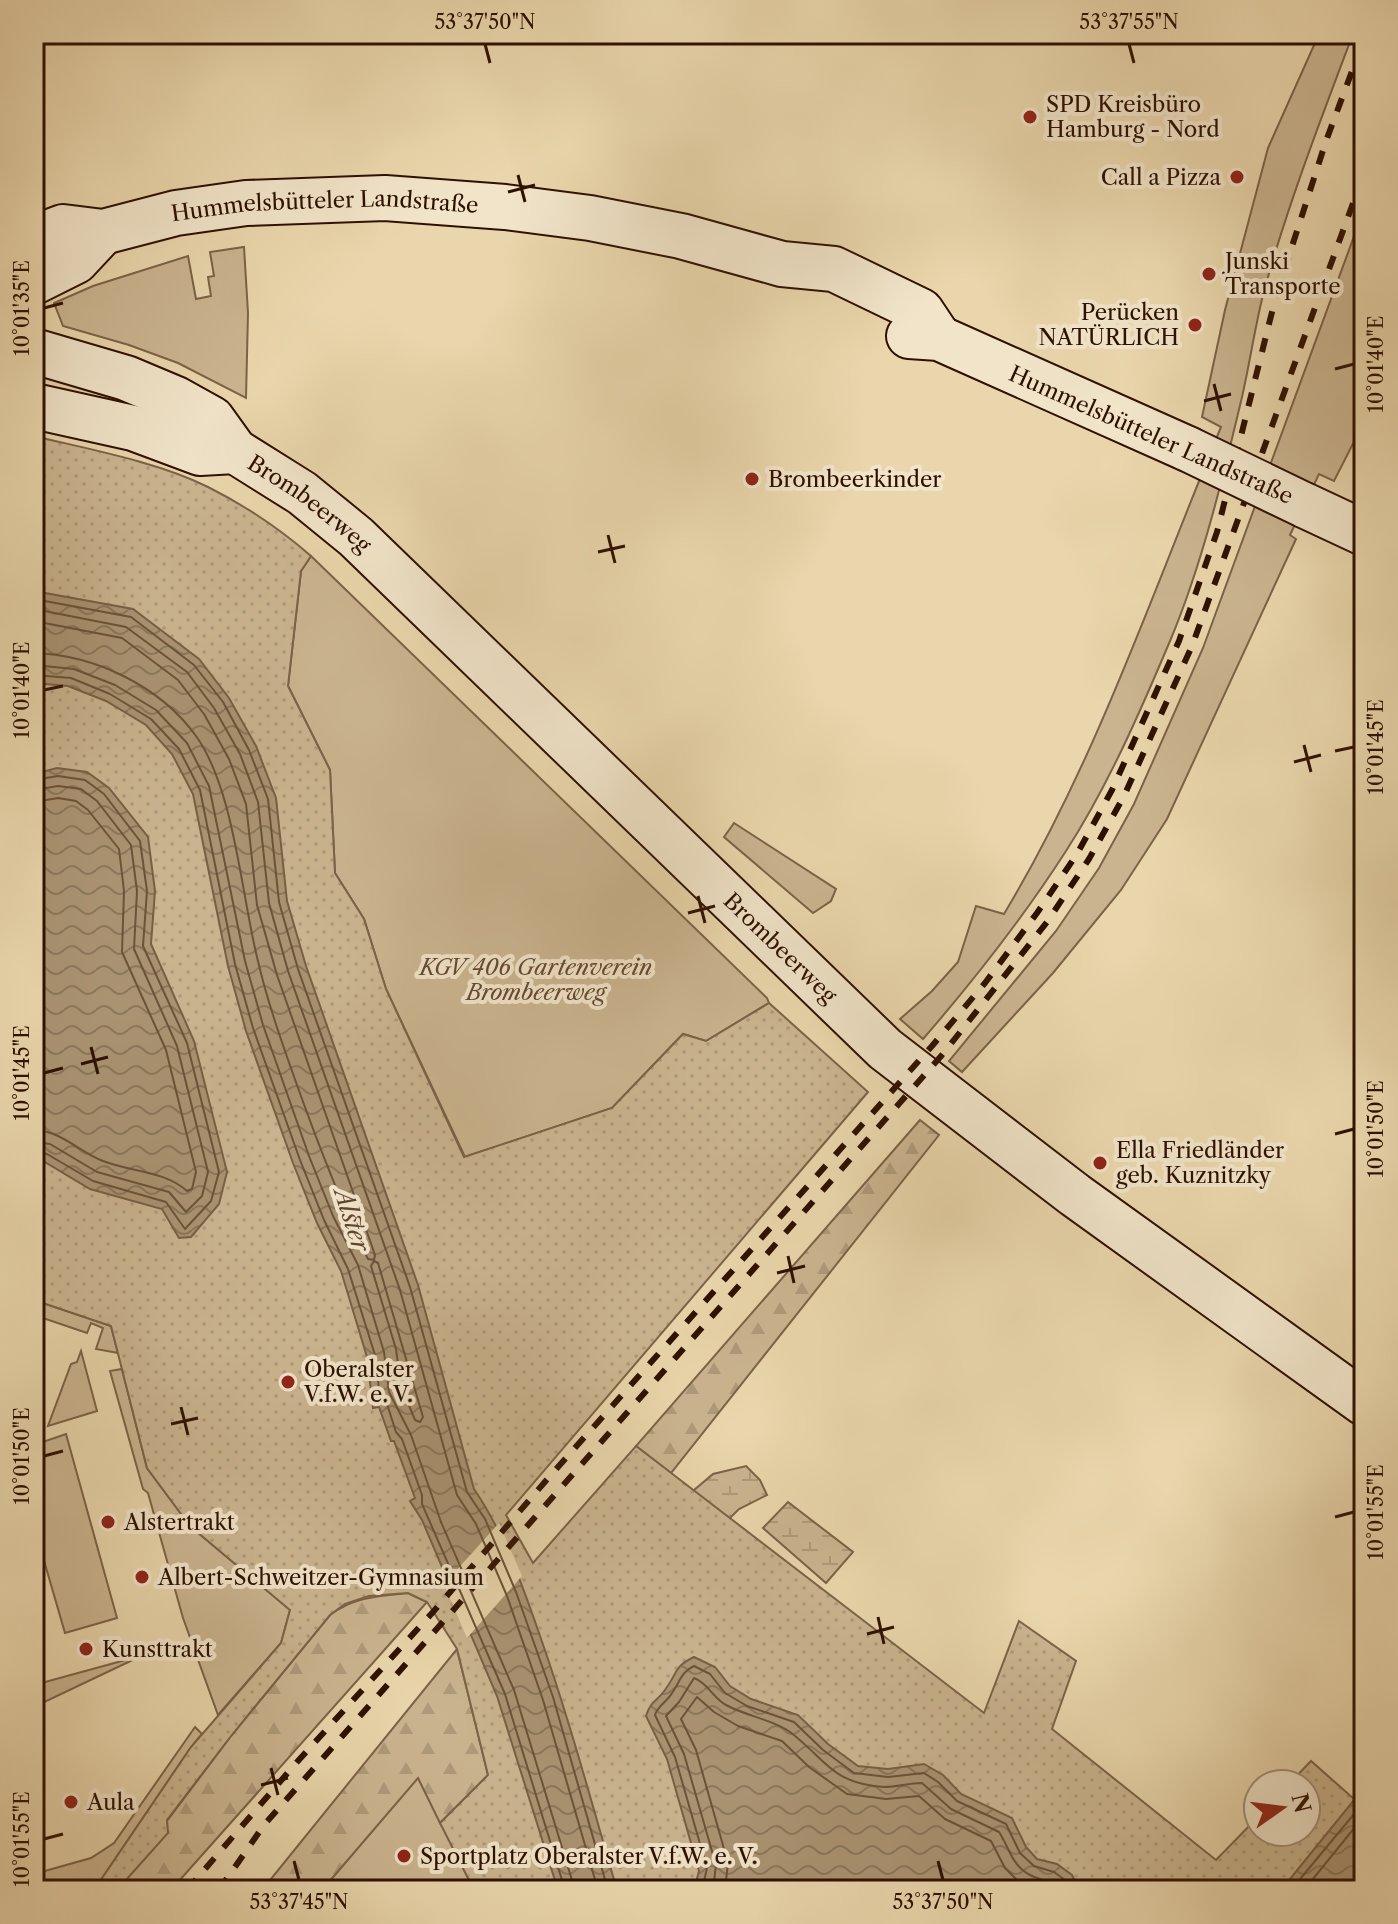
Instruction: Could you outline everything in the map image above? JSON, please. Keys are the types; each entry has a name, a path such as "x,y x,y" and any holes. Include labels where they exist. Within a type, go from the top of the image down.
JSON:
{"main road":[{"name":"Hummelsbütteler Landstraße","path":"34,238 63,227 103,232 176,213 246,203 398,199 590,218 681,236 782,264 834,269 921,311 939,338 1188,449 1364,533"},
{"path":"34,282 76,261 103,232"},
{"name":"Brombeerweg","path":"34,351 126,378 176,399 212,419 235,451 302,493 356,537 885,1049 1075,1195 1364,1403"},
{"name":"Brombeerweg","path":"34,406 133,428 200,453 235,451"}],"green space":[{"path":"1319,34 1353,34 1273,258 1219,489 1182,612 1122,748 1081,826 1016,924 923,1039 900,1019 932,991 958,962 976,906 1004,914 1037,856 1122,675 1221,427 1202,417 1225,310 1268,148"},
{"path":"1364,209 1364,422 1334,481 1319,474 1290,535 1296,539 1167,819 1121,890 1053,973 962,1072 949,1061 1056,931 1099,868 1134,804 1203,648"},
{"path":"244,247 248,313 246,398 178,363 63,326 54,303 93,286 188,256 196,299 211,296 208,277 214,276 210,252"},
{"path":"34,436 122,457 188,478 248,510 311,556 301,571 288,686 330,770 335,873 364,919 386,989 464,1157 612,1108 683,1034 706,1041 769,1003 868,1092 506,1515 533,1563 636,1446 984,1713 1019,1621 1076,1661 1052,1729 1216,1860 1242,1833 1242,1848 1322,1848 1322,1771 1354,1799 1364,1792 1364,1890 474,1890 440,1823 488,1775 457,1649 427,1602 408,1593 369,1596 345,1604 330,1615 167,1820 168,1833 117,1890 94,1890 191,1747 281,1643 290,1610 190,1526 147,1468 111,1326 34,1300"},
{"name":"KGV 406 Gartenverein Brombeerweg","path":"311,556 769,1003 706,1041 683,1034 612,1108 465,1157 386,989 364,919 335,873 330,770 288,686 301,571"},
{"path":"734,823 836,889 831,901 813,913 724,837"},
{"path":"920,1120 939,1135 671,1473 636,1446"},
{"path":"34,1300 111,1326 118,1353 96,1349 103,1328 91,1323 87,1333 34,1315"},
{"path":"81,1351 97,1411 48,1426 71,1364 77,1362"},
{"path":"122,1369 147,1468 190,1526 290,1610 281,1643 218,1715 183,1618 110,1371"},
{"path":"66,1434 117,1618 65,1633 34,1526 34,1445"},
{"path":"746,1466 760,1480 767,1495 739,1509 725,1523 687,1496 713,1474"},
{"path":"788,1502 853,1552 826,1583 763,1528"},
{"path":"408,1593 427,1602 171,1890 117,1890 167,1833 167,1821 231,1736 330,1615 357,1601"},
{"path":"457,1649 488,1775 440,1823 418,1778 322,1890 262,1890"},
{"path":"141,1656 34,1707 34,1685"},
{"path":"195,1727 202,1734 94,1890 34,1890 34,1874 91,1858 114,1843"},
{"path":"1311,1761 1319,1768 1304,1768"},
{"name":"Sportplatz Oberalster V.f.W. e. V.","path":"418,1777 474,1890 322,1890"}],"water":[{"name":"Alster","path":"34,591 133,609 199,659 229,698 256,746 276,798 287,901 306,966 418,1285 474,1489 511,1559 550,1665 617,1890 558,1890 497,1696 422,1520 410,1501 415,1498 394,1441 391,1441 379,1407 373,1408 367,1357 341,1271 317,1223 293,1163 246,1031 228,966 193,794 172,754 146,725 106,701 68,686 34,683"},
{"path":"57,768 87,772 109,788 148,837 155,891 151,944 194,1041 227,1172 219,1204 191,1237 179,1238 162,1209 90,1189 43,1161 34,1160 34,774"},
{"path":"694,1657 715,1667 730,1686 751,1699 798,1715 828,1744 858,1766 888,1769 924,1764 943,1775 961,1794 1012,1818 1026,1847 1037,1859 1057,1864 1072,1875 1079,1890 694,1890 699,1871 667,1759 646,1716 679,1667"},
{"path":"1364,1792 1364,1875 1353,1890 1281,1890 1315,1848 1322,1848 1322,1839"}],"pier":[{"path":"499,1523 522,1576 467,1638 444,1584"}],"railway":[{"path":"187,1890 932,1046 985,983 1077,854 1112,790 1179,641 1217,532 1276,296 1326,141 1364,39"},
{"path":"219,1890 264,1825 942,1055 1047,922 1089,859 1124,796 1192,646 1364,173"}],"place":[{"name":"SPD Kreisbüro Hamburg - Nord","path":"1030,117"},
{"name":"Call a Pizza","path":"1237,177"},
{"name":"Junski Transporte","path":"1209,274"},
{"name":"Perücken NATÜRLICH","path":"1195,325"},
{"name":"Brombeerkinder","path":"752,479"},
{"name":"Ella Friedländer geb. Kuznitzky","path":"1100,1163"},
{"name":"Oberalster V.f.W. e. V.","path":"288,1382"},
{"name":"Alstertrakt","path":"108,1522"},
{"name":"Albert-Schweitzer-Gymnasium","path":"142,1577"},
{"name":"Kunsttrakt","path":"86,1649"},
{"name":"Aula","path":"71,1802"},
{"name":"Sportplatz Oberalster V.f.W. e. V.","path":"404,1856"}]}
